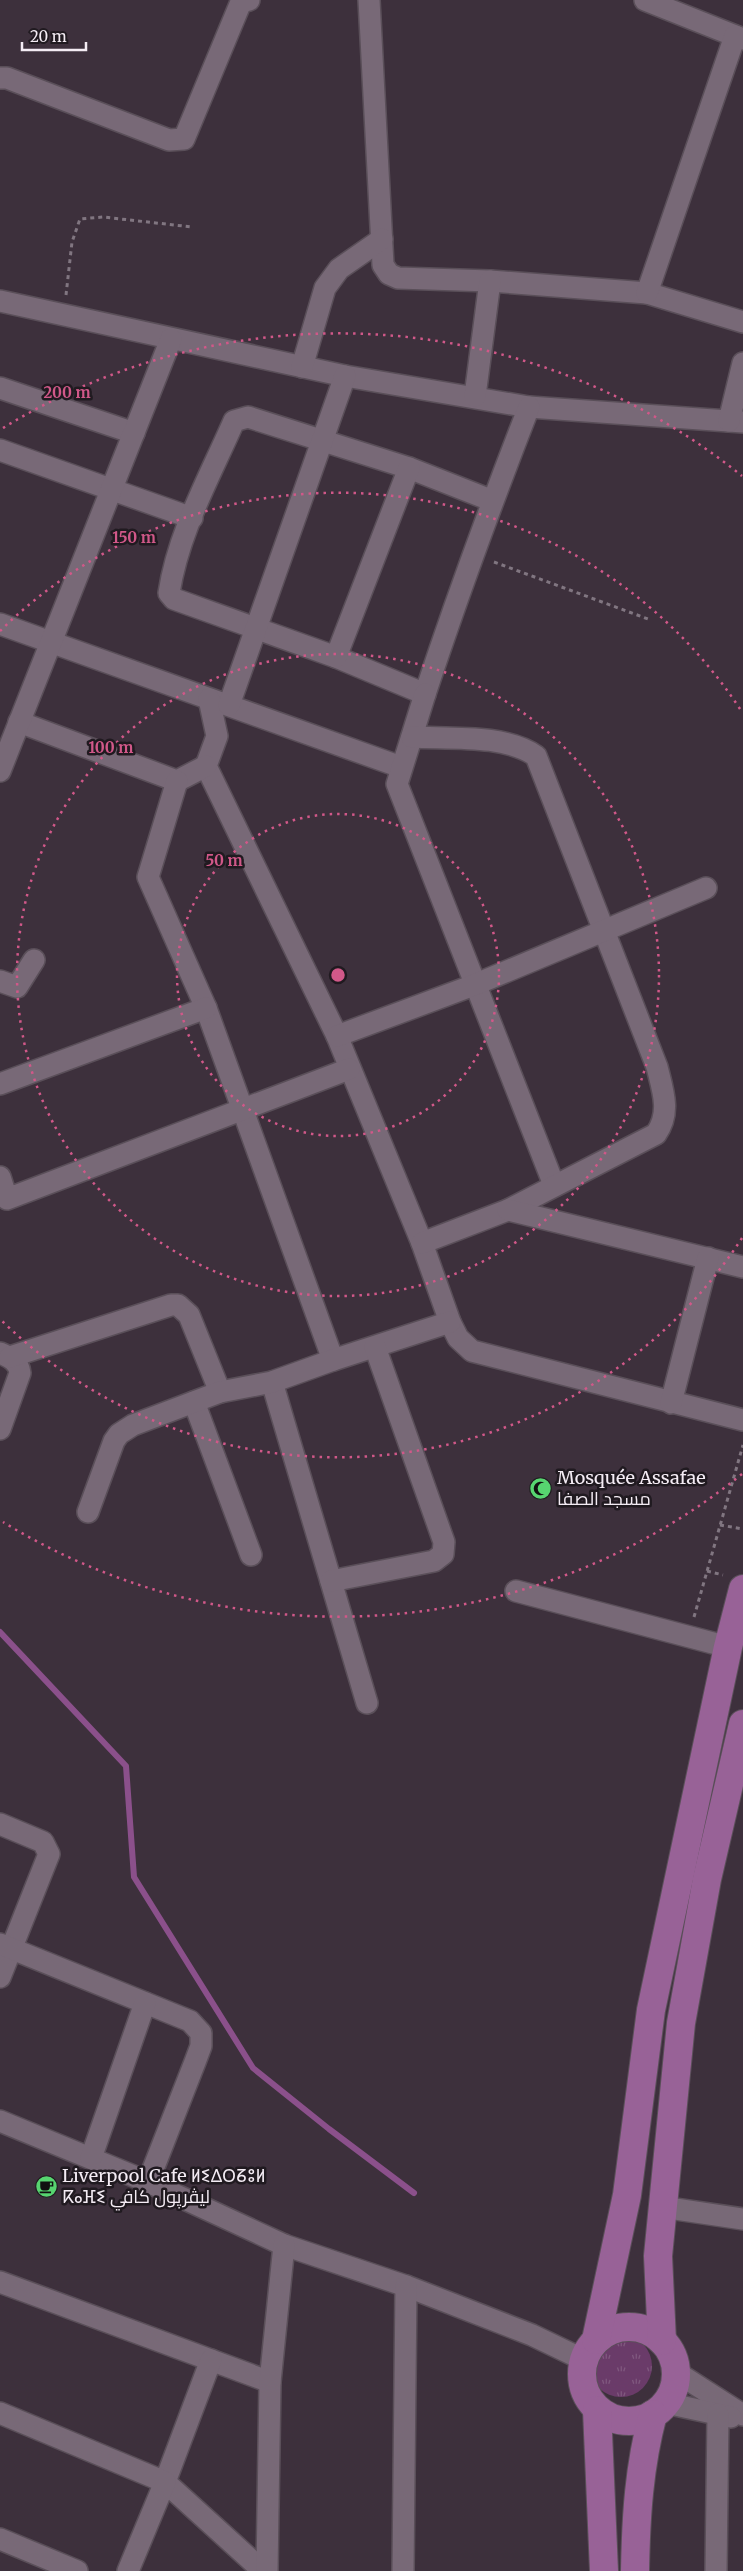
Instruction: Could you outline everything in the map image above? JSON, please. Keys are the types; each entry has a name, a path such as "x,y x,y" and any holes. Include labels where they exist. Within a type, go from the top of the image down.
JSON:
{"main road":[{"path":"659,2408 639,2420 624,2421 610,2418 597,2410 588,2399 583,2387 582,2373 590,2350 627,2194 651,2010 728,1647 743,1590"},
{"path":"662,2341 658,2256 681,2023 707,1879 741,1738"},
{"path":"590,2350 608,2332 622,2328 636,2328 650,2332 662,2341 669,2350 676,2372 673,2388 659,2408 642,2455 636,2524 635,2571"},
{"path":"597,2410 604,2571"}],"street":[{"path":"369,0 383,265 389,274 398,278 490,281 647,293 743,322"},
{"path":"645,0 739,37 647,293"},
{"path":"0,78 7,78 169,140 184,139 243,1"},
{"path":"302,367 325,288 339,269 382,239"},
{"path":"475,396 490,281"},
{"path":"0,301 345,376 475,396 529,407 736,421 743,363"},
{"path":"0,771 171,339"},
{"path":"333,1360 206,1008 148,877 178,781 206,766 217,736 219,702 256,629 345,376"},
{"path":"0,388 134,434"},
{"path":"529,407 472,554 397,784 474,985 554,1185"},
{"path":"425,694 336,657 174,599 169,593 171,579 192,518 234,421 248,417 323,439 409,468 493,501"},
{"path":"0,450 192,518"},
{"path":"336,657 409,468"},
{"path":"0,624 401,767"},
{"path":"20,722 178,781"},
{"path":"412,738 502,742 525,748 536,756 657,1067 666,1114 663,1124 656,1134 508,1210 422,1243"},
{"path":"206,766 337,1036 422,1243 450,1322 458,1338 472,1351 743,1420"},
{"path":"337,1036 474,985 706,888"},
{"path":"0,981 17,987 34,960"},
{"path":"0,1084 206,1008"},
{"path":"0,1177 4,1200 244,1110 349,1068"},
{"path":"508,1210 743,1267"},
{"path":"671,1403 708,1258"},
{"path":"5,1355 171,1304 178,1305 189,1315 220,1392"},
{"path":"88,1512 118,1434 133,1425 220,1392 272,1382 450,1322"},
{"path":"330,1580 434,1561 443,1554 444,1542 376,1347"},
{"path":"0,1429 20,1374 19,1367 5,1355"},
{"path":"272,1382 367,1703"},
{"path":"194,1402 251,1555"},
{"path":"516,1591 728,1647"},
{"path":"0,1824 42,1842 49,1854 6,1946 0,1976"},
{"path":"6,1946 190,2021 201,2033 198,2054 148,2182"},
{"path":"91,2158 146,2003"},
{"path":"0,2121 148,2182 284,2245 406,2286 532,2335 590,2350"},
{"path":"662,2207 743,2219"},
{"path":"267,2571 270,2382 284,2245"},
{"path":"0,2282 270,2382"},
{"path":"403,2571 406,2286"},
{"path":"128,2571 165,2482 211,2360"},
{"path":"676,2372 743,2415"},
{"path":"659,2408 718,2414 743,2420"},
{"path":"0,2413 165,2482 263,2571"},
{"path":"716,2571 718,2414"},
{"path":"0,2539 66,2569"}],"path":[{"path":"64,316 72,242 80,219 103,217 192,227"},
{"path":"472,554 648,619"},
{"path":"688,1637 743,1445"},
{"path":"720,1525 743,1529"}],"green space":[{"path":"615,2335 627,2335 643,2344 650,2354 652,2366 650,2378 643,2388 627,2397 615,2397 604,2392 595,2383 590,2372 590,2360 595,2349 604,2340"}],"waterway":[{"path":"0,1632 126,1766 134,1877 253,2068 329,2129 414,2193"}],"place":[{"name":"Mosquée Assafae مسجد الصفا","path":"541,1488"},
{"name":"Liverpool Cafe ⵍⵉⵠⵔⵒⵓⵍ ⴽⴰⴼⵉ ليڤرپول كافي","path":"46,2186"}]}
